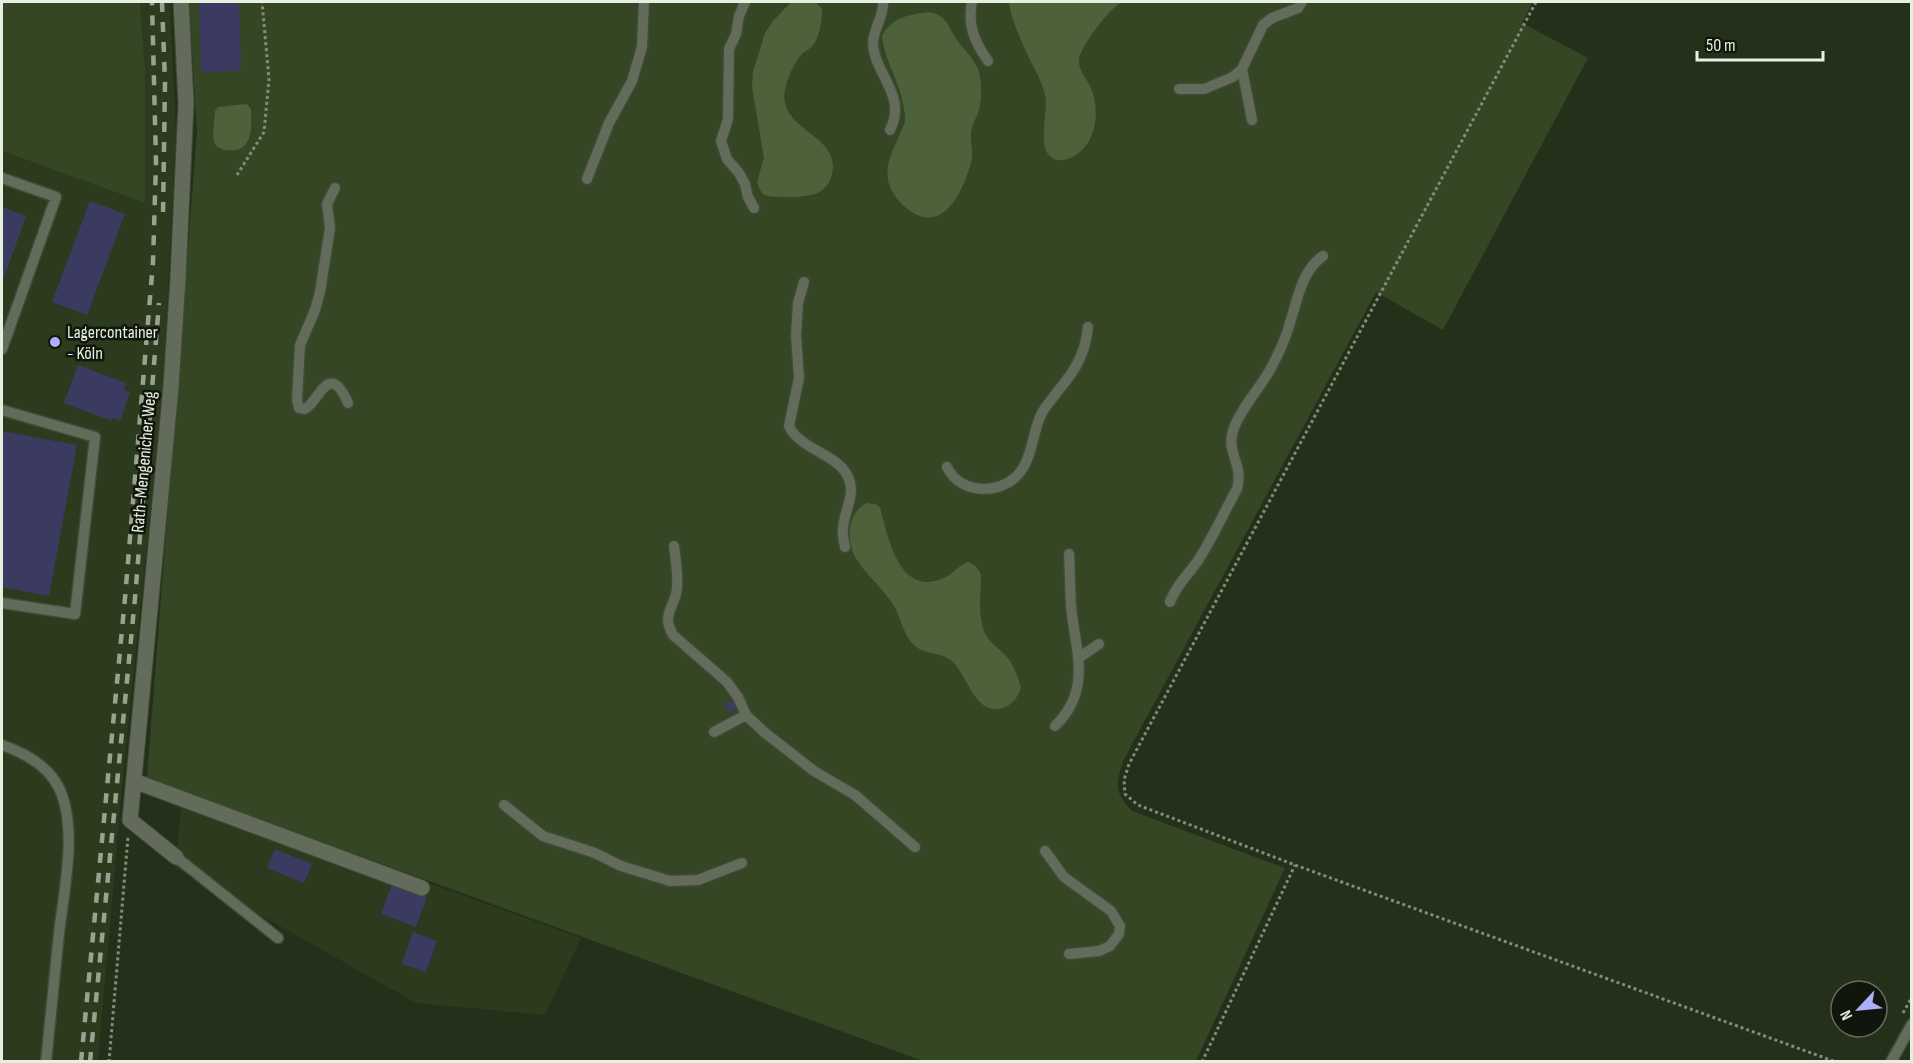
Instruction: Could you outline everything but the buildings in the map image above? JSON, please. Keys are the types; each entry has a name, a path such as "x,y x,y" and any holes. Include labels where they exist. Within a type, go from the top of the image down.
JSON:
{"street":[{"name":"Rath-Mengenicher Weg","path":"130,820 171,387 178,278 186,102 181,2"},
{"path":"134,781 422,888"},
{"path":"130,820 177,857"}],"lane":[{"path":"586,179 609,123 632,81 642,47 644,2"},
{"path":"745,2 729,49 728,119 721,141 727,159 739,173 745,184 747,197 754,208"},
{"path":"883,2 884,8 873,42 895,102 895,122 890,130"},
{"path":"972,2 970,12 972,33 988,61"},
{"path":"1179,89 1196,90 1212,87 1233,77 1242,69 1263,25 1272,18 1298,8 1302,2"},
{"path":"1242,69 1252,120"},
{"path":"2,178 56,197 2,349"},
{"path":"335,188 327,204 330,228 320,292 300,345 297,400 299,408 305,409 325,385 332,384 339,388 348,403"},
{"path":"1170,602 1174,591 1192,570 1205,549 1237,489 1240,478 1239,468 1230,442 1233,428 1271,368 1288,328 1302,285 1311,267 1323,256"},
{"path":"804,282 798,303 796,335 799,378 789,426 798,440 833,460 844,470 850,481 851,493 842,529 845,547"},
{"path":"947,467 959,482 975,490 985,490 1014,478 1025,465 1041,414 1083,356 1088,327"},
{"path":"2,410 95,436 75,614 2,603"},
{"path":"674,546 676,593 667,618 673,635 727,682 738,697 746,715 814,771 855,795 915,846"},
{"path":"1055,726 1070,707 1076,690 1080,657 1071,606 1069,554"},
{"path":"1080,657 1099,644"},
{"path":"714,732 746,715"},
{"path":"2,745 18,751 43,766 58,786 68,811 67,862 46,1062"},
{"path":"504,806 543,836 595,853 621,866 661,879 685,882 698,880 742,863"},
{"path":"1045,851 1064,877 1111,911 1119,926 1119,934 1110,946 1099,951 1069,954"},
{"path":"177,857 278,938"},
{"path":"1891,1062 1911,1024"}],"path":[{"path":"237,175 264,132 269,79 262,2"},
{"path":"1536,2 1129,764 1124,780 1125,794 1138,805 1295,865 1836,1062"},
{"path":"109,1062 130,820"},
{"path":"1202,1062 1295,865"}],"shaded area":[{"path":"2,2 140,2 145,69 145,203 2,151"},
{"path":"140,2 170,2 176,131 163,389 124,766 98,1061 2,1061 2,151 145,203 145,69"},
{"path":"189,2 1533,2 1522,23 1588,58 1443,330 1376,292 1123,761 1118,788 1122,799 1132,811 1285,868 1196,1061 923,1061 147,778 197,132"},
{"path":"791,2 815,2 822,9 822,13 816,40 812,47 800,56 789,75 785,90 785,103 789,113 797,122 825,146 831,156 833,167 827,185 821,191 798,197 770,196 762,193 757,182 764,158 752,87 753,72 765,33"},
{"path":"1009,2 1122,2 1098,26 1080,55 1080,68 1094,97 1095,125 1083,149 1068,159 1054,159 1048,155 1045,148 1044,89 1017,32"},
{"path":"930,12 944,19 974,61 978,69 981,95 971,135 972,159 965,180 954,202 946,210 937,216 927,218 915,214 903,205 896,198 889,184 887,171 889,159 905,119 902,97 882,36 896,20"},
{"path":"247,104 251,109 251,131 246,143 242,148 236,150 219,148 213,137 215,111 218,107"},
{"path":"867,503 880,507 887,534 898,561 916,580 929,582 944,578 967,562 979,570 981,575 981,622 984,632 1010,661 1021,688 1009,705 993,709 985,706 978,700 956,665 941,655 919,649 911,642 894,606 856,559 852,548 850,537 852,520 857,511"},
{"path":"182,794 581,938 545,1015 416,1003 175,867"}],"railway":[{"path":"81,1062 125,598 153,262 156,162 152,2"},
{"path":"162,2 165,82 163,216"},
{"path":"90,1062 135,598 159,303"}],"place":[{"name":"Lagercontainer - Köln","path":"55,342"}]}
